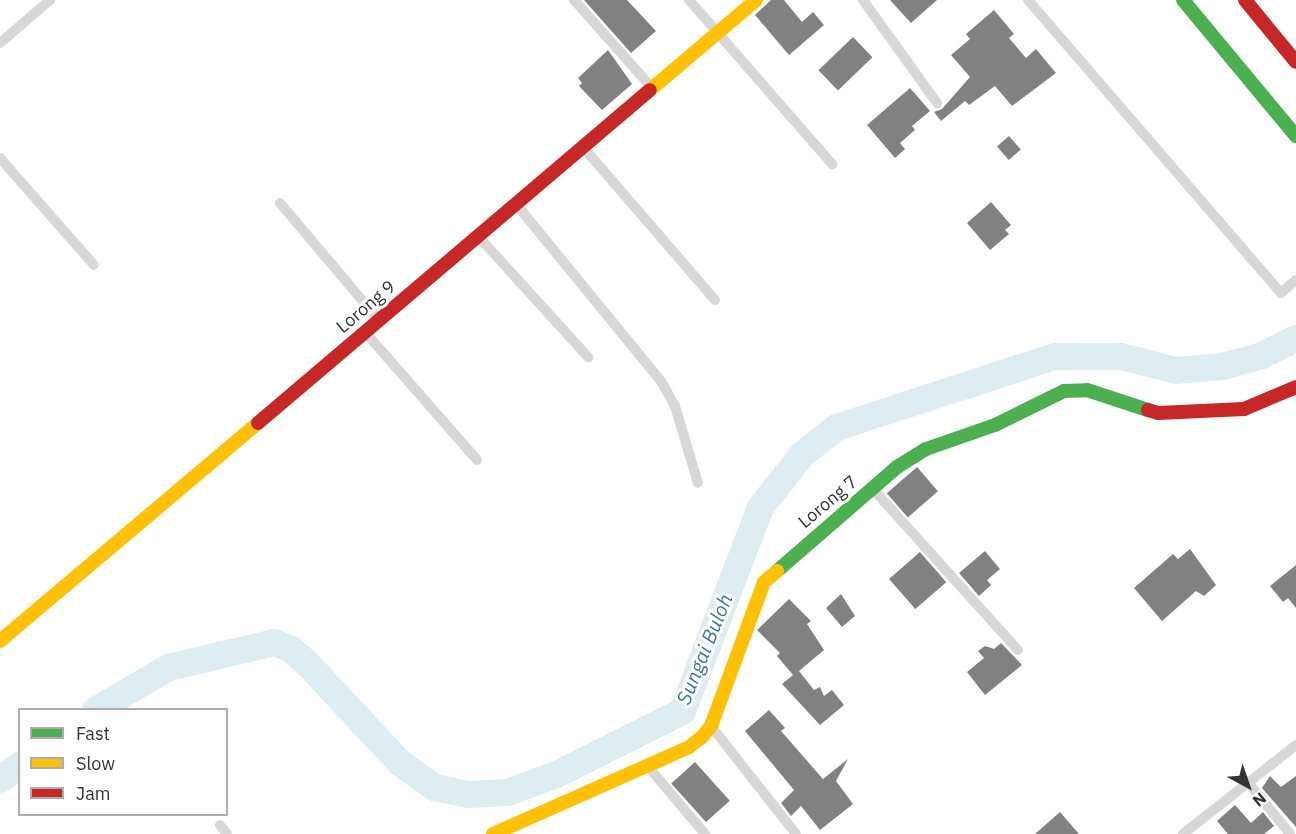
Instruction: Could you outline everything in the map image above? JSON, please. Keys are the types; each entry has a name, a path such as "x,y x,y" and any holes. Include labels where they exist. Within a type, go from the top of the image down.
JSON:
{"main road":[{"name":"Lorong 9","path":"0,641 756,0"},
{"path":"1183,0 1296,136"},
{"path":"1245,0 1296,62"},
{"name":"Lorong 7","path":"493,834 646,764 689,747 711,726 764,582 872,488 926,449 995,426 1064,391 1087,390 1158,413 1244,409 1296,387"}],"street":[{"path":"0,43 50,0"},
{"path":"574,0 652,88"},
{"path":"689,0 832,164"},
{"path":"863,0 937,103"},
{"path":"1028,0 1281,293 1296,280"},
{"path":"583,147 715,300"},
{"path":"0,158 94,265"},
{"path":"280,203 379,320"},
{"path":"516,204 661,381 675,406 698,483"},
{"path":"478,236 588,357"},
{"path":"365,332 477,460"},
{"path":"872,488 1018,650"},
{"path":"711,726 796,834"},
{"path":"1183,834 1247,781 1296,745"},
{"path":"646,764 705,834"},
{"path":"1247,781 1290,834"},
{"path":"219,825 227,834"}],"building":[{"path":"584,0 627,0 656,31 631,53"},
{"path":"771,0 784,0 802,22 813,12 824,25 789,55 755,15"},
{"path":"890,0 937,0 911,23"},
{"path":"994,10 1014,34 1009,38 1026,58 1036,49 1056,73 1012,106 995,86 969,105 965,101 941,121 934,112 942,109 970,77 951,55 970,39 966,34"},
{"path":"853,37 872,57 838,90 818,70"},
{"path":"608,50 632,84 602,110 579,86 582,83 578,78"},
{"path":"910,88 930,111 912,126 915,130 900,143 905,149 895,158 867,125"},
{"path":"1009,136 1021,150 1009,160 997,146"},
{"path":"991,202 1011,225 1005,230 1009,234 990,250 967,223"},
{"path":"917,467 938,491 908,517 887,493"},
{"path":"1190,549 1216,585 1204,596 1196,591 1162,621 1134,588 1173,554 1178,559"},
{"path":"985,551 1000,569 987,580 991,585 979,596 959,573"},
{"path":"920,552 946,582 915,609 889,579"},
{"path":"1296,565 1296,608 1288,598 1283,602 1270,586"},
{"path":"841,594 855,616 842,627 826,608"},
{"path":"789,599 811,621 807,624 824,650 799,671 814,690 820,687 824,696 832,690 844,705 820,725 782,684 793,675 777,656 780,653 757,630"},
{"path":"1001,643 1022,665 985,695 967,672 984,658 978,651 985,646 994,649"},
{"path":"769,710 785,728 781,731 823,779 848,759 836,781 853,804 820,830 801,806 791,816 781,803 794,790 745,731"},
{"path":"695,762 730,801 706,822 671,783"},
{"path":"1270,776 1281,787 1296,776 1296,827 1262,788"},
{"path":"1235,805 1251,823 1263,812 1274,826 1264,834 1228,834 1217,821"},
{"path":"1060,812 1079,834 1035,834"}],"waterway":[{"name":"Sungai Buloh","path":"98,708 168,667 274,642 291,649 308,664 399,762 434,787 467,794 507,792 556,774 682,711 760,507 802,454 836,427 1054,356 1121,356 1175,370 1222,366 1262,355 1296,338"},
{"name":"Sungai Buloh","path":"0,779 18,766"}],"traffic: fast":[{"path":"1183,0 1296,136"},
{"path":"777,571 897,467 926,449 995,425 1064,391 1087,390 1148,410"}],"traffic: slow":[{"path":"650,90 756,0"},
{"path":"0,641 258,423"},
{"path":"493,834 689,747 702,737 711,726 764,582 777,571"}],"traffic: jam":[{"path":"1245,0 1296,62"},
{"path":"258,423 650,90"},
{"path":"1148,410 1158,413 1244,409 1296,387"}]}
